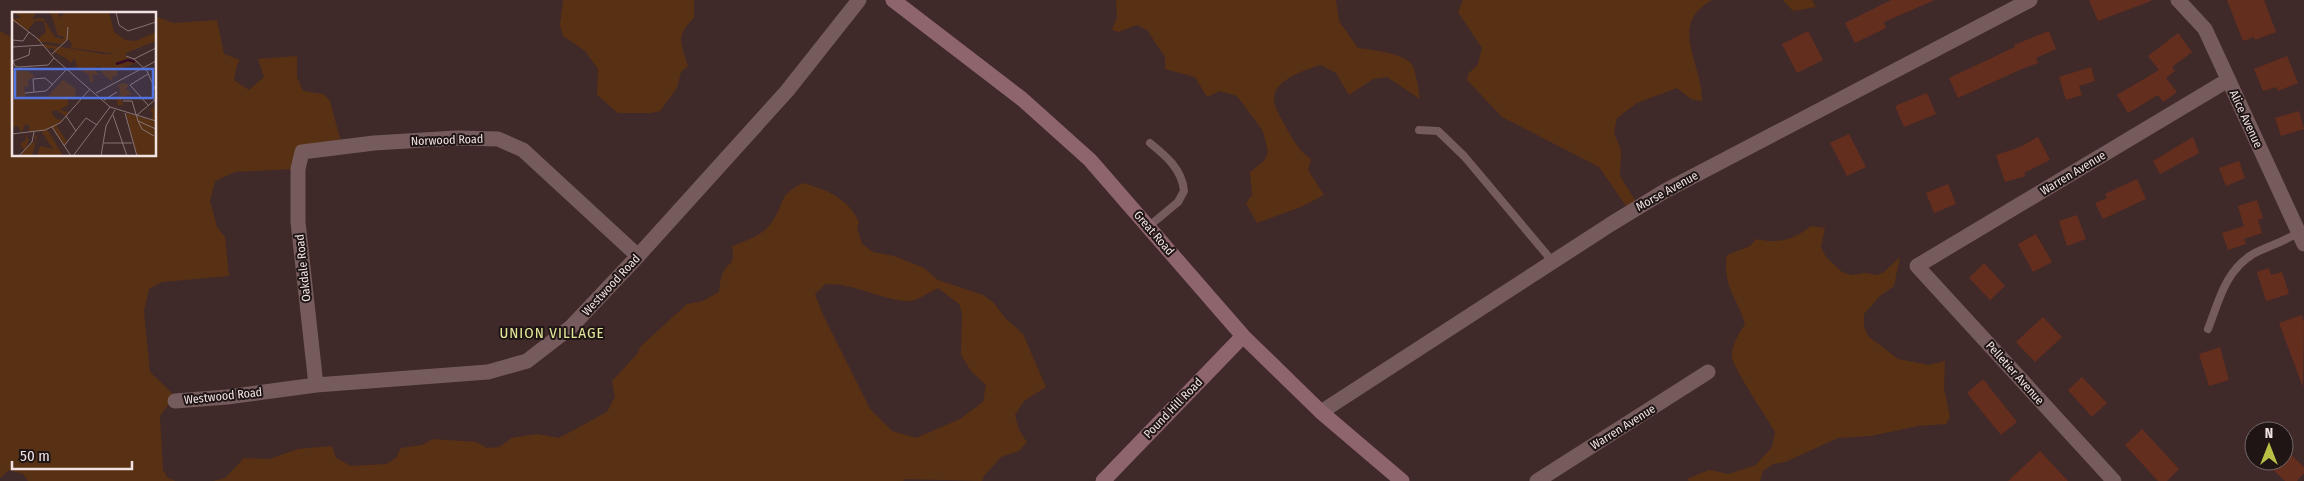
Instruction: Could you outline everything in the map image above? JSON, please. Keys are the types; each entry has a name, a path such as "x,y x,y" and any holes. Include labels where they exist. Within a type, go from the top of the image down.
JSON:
{"main road":[{"name":"Great Road","path":"893,0 1022,99 1090,160 1243,336 1321,412 1402,481"},
{"name":"Pound Hill Road","path":"1103,481 1243,336"}],"street":[{"name":"Westwood Road","path":"175,401 316,384 488,372 527,361 571,327 638,256 787,91 858,0"},
{"name":"Morse Avenue","path":"1321,412 1665,191 2030,0"},
{"name":"Alice Avenue","path":"2178,0 2205,29 2302,236"},
{"name":"Warren Avenue","path":"1917,266 2228,80"},
{"name":"Norwood Road","path":"302,152 429,140 498,139 523,150 638,256"},
{"name":"Oakdale Road","path":"302,152 298,169 298,222 316,384"},
{"name":"Pelletier Avenue","path":"1917,266 2114,481"},
{"name":"Warren Avenue","path":"1537,481 1708,372"}],"lane":[{"path":"1419,130 1438,131 1464,156 1554,262"},
{"path":"1148,227 1178,202 1184,191 1180,173 1163,153 1150,143"},
{"path":"2208,329 2228,278 2237,265 2254,254 2287,240 2302,236"}],"shaded area":[{"path":"563,0 694,0 694,18 684,30 681,41 688,66 681,72 677,88 660,111 651,113 618,113 597,95 598,69 585,51 563,36 560,25"},
{"path":"1116,0 1336,0 1339,21 1358,48 1397,55 1410,62 1416,74 1420,99 1387,77 1373,79 1349,95 1336,73 1321,65 1286,80 1276,90 1274,96 1275,105 1295,142 1303,153 1311,159 1308,170 1324,195 1301,207 1257,223 1246,203 1252,195 1250,172 1264,161 1268,152 1263,131 1237,96 1220,91 1207,97 1195,77 1165,69 1165,57 1147,30 1137,25 1118,32 1112,30 1117,17"},
{"path":"1463,0 1712,0 1699,10 1692,21 1689,33 1690,46 1701,87 1702,101 1691,99 1677,88 1637,103 1617,118 1614,133 1621,150 1620,176 1640,208 1631,213 1599,167 1502,117 1467,80 1468,74 1478,64 1482,48 1458,12"},
{"path":"1783,0 1812,0 1816,7 1793,11"},
{"path":"156,16 173,23 217,20 224,54 240,60 234,80 249,90 264,77 258,59 297,56 297,77 303,91 324,94 330,101 341,142 313,148 294,169 235,172 215,181 210,201 217,227 225,237 229,276 162,282 149,289 144,311 150,372 175,396 160,416 163,470 168,478 176,481 28,481 23,474 9,470 0,478 0,31 12,38 12,156 156,156"},
{"path":"803,183 836,196 849,207 859,222 857,227 862,244 873,252 894,256 924,268 938,280 983,295 994,303 1005,318 1023,334 1046,387 1024,401 1015,415 1019,430 1027,442 1019,451 1001,457 984,476 982,481 906,479 903,481 213,481 225,478 244,458 269,459 298,449 332,446 336,458 351,466 386,464 396,458 401,448 422,445 433,439 476,442 487,448 499,447 512,438 537,434 559,438 607,412 615,397 612,381 637,354 641,346 687,304 703,301 719,292 722,275 733,258 732,246 754,237 769,227 785,196","holes":["826,284 836,284 906,301 919,298 938,288 959,304 962,313 961,355 971,371 986,385 983,402 960,419 916,438 892,431 870,409 823,315 815,294"]},
{"path":"1811,226 1825,228 1821,247 1826,257 1842,272 1852,275 1866,273 1877,275 1884,272 1900,257 1894,286 1880,296 1864,314 1864,327 1868,336 1898,359 1929,365 1945,361 1944,388 1950,417 1946,424 1918,426 1871,436 1838,438 1785,462 1773,464 1763,471 1760,481 1689,481 1687,479 1709,470 1729,474 1756,465 1772,447 1775,432 1744,382 1732,357 1734,344 1745,324 1728,284 1727,255 1750,246 1756,239 1785,240 1798,235"}],"building":[{"path":"1891,0 1935,0 1884,22 1886,28 1855,43 1845,23"},
{"path":"2089,0 2151,0 2151,1 2098,21"},
{"path":"2227,0 2264,0 2276,32 2255,40 2254,37 2243,41"},
{"path":"1808,31 1823,60 1797,73 1782,44"},
{"path":"2049,31 2056,49 2036,58 2038,63 1958,98 1949,78 2015,47 2014,45"},
{"path":"2178,33 2192,52 2172,67 2175,71 2166,78 2177,92 2163,102 2158,95 2128,113 2117,95 2159,70 2148,56"},
{"path":"2287,56 2298,83 2278,91 2276,87 2263,91 2254,69"},
{"path":"2091,67 2095,81 2079,86 2082,95 2066,100 2059,77"},
{"path":"1927,93 1936,114 1904,127 1895,106"},
{"path":"2299,111 2304,129 2281,136 2275,118"},
{"path":"1849,134 1866,167 1847,176 1830,143"},
{"path":"2038,137 2050,160 2024,173 2026,176 2005,182 1996,155 2020,147"},
{"path":"2193,137 2199,153 2160,174 2153,161"},
{"path":"2239,161 2245,178 2226,186 2219,168"},
{"path":"2137,179 2146,199 2103,219 2095,203 2107,198 2105,194"},
{"path":"1948,184 1956,204 1934,213 1926,193"},
{"path":"2257,200 2263,218 2258,220 2262,233 2244,239 2246,244 2228,250 2222,233 2244,226 2238,206"},
{"path":"2077,215 2086,239 2067,246 2059,221"},
{"path":"2036,234 2052,262 2033,272 2018,244"},
{"path":"1984,263 2005,286 1990,300 1969,278"},
{"path":"2269,268 2271,275 2282,272 2289,294 2266,301 2257,272"},
{"path":"2302,315 2304,322 2303,387 2279,323"},
{"path":"2043,317 2062,337 2035,362 2016,342"},
{"path":"2220,347 2229,380 2209,386 2199,354"},
{"path":"2082,377 2107,403 2092,417 2068,390"},
{"path":"1983,379 2017,422 2001,435 1967,393"},
{"path":"2142,429 2179,469 2167,481 2158,481 2125,445"},
{"path":"2040,451 2068,481 2008,481"},
{"path":"2294,458 2304,467 2304,473 2297,481 2285,481 2274,471 2294,471"}],"district":[{"name":"UNION VILLAGE","path":"552,333"}]}
